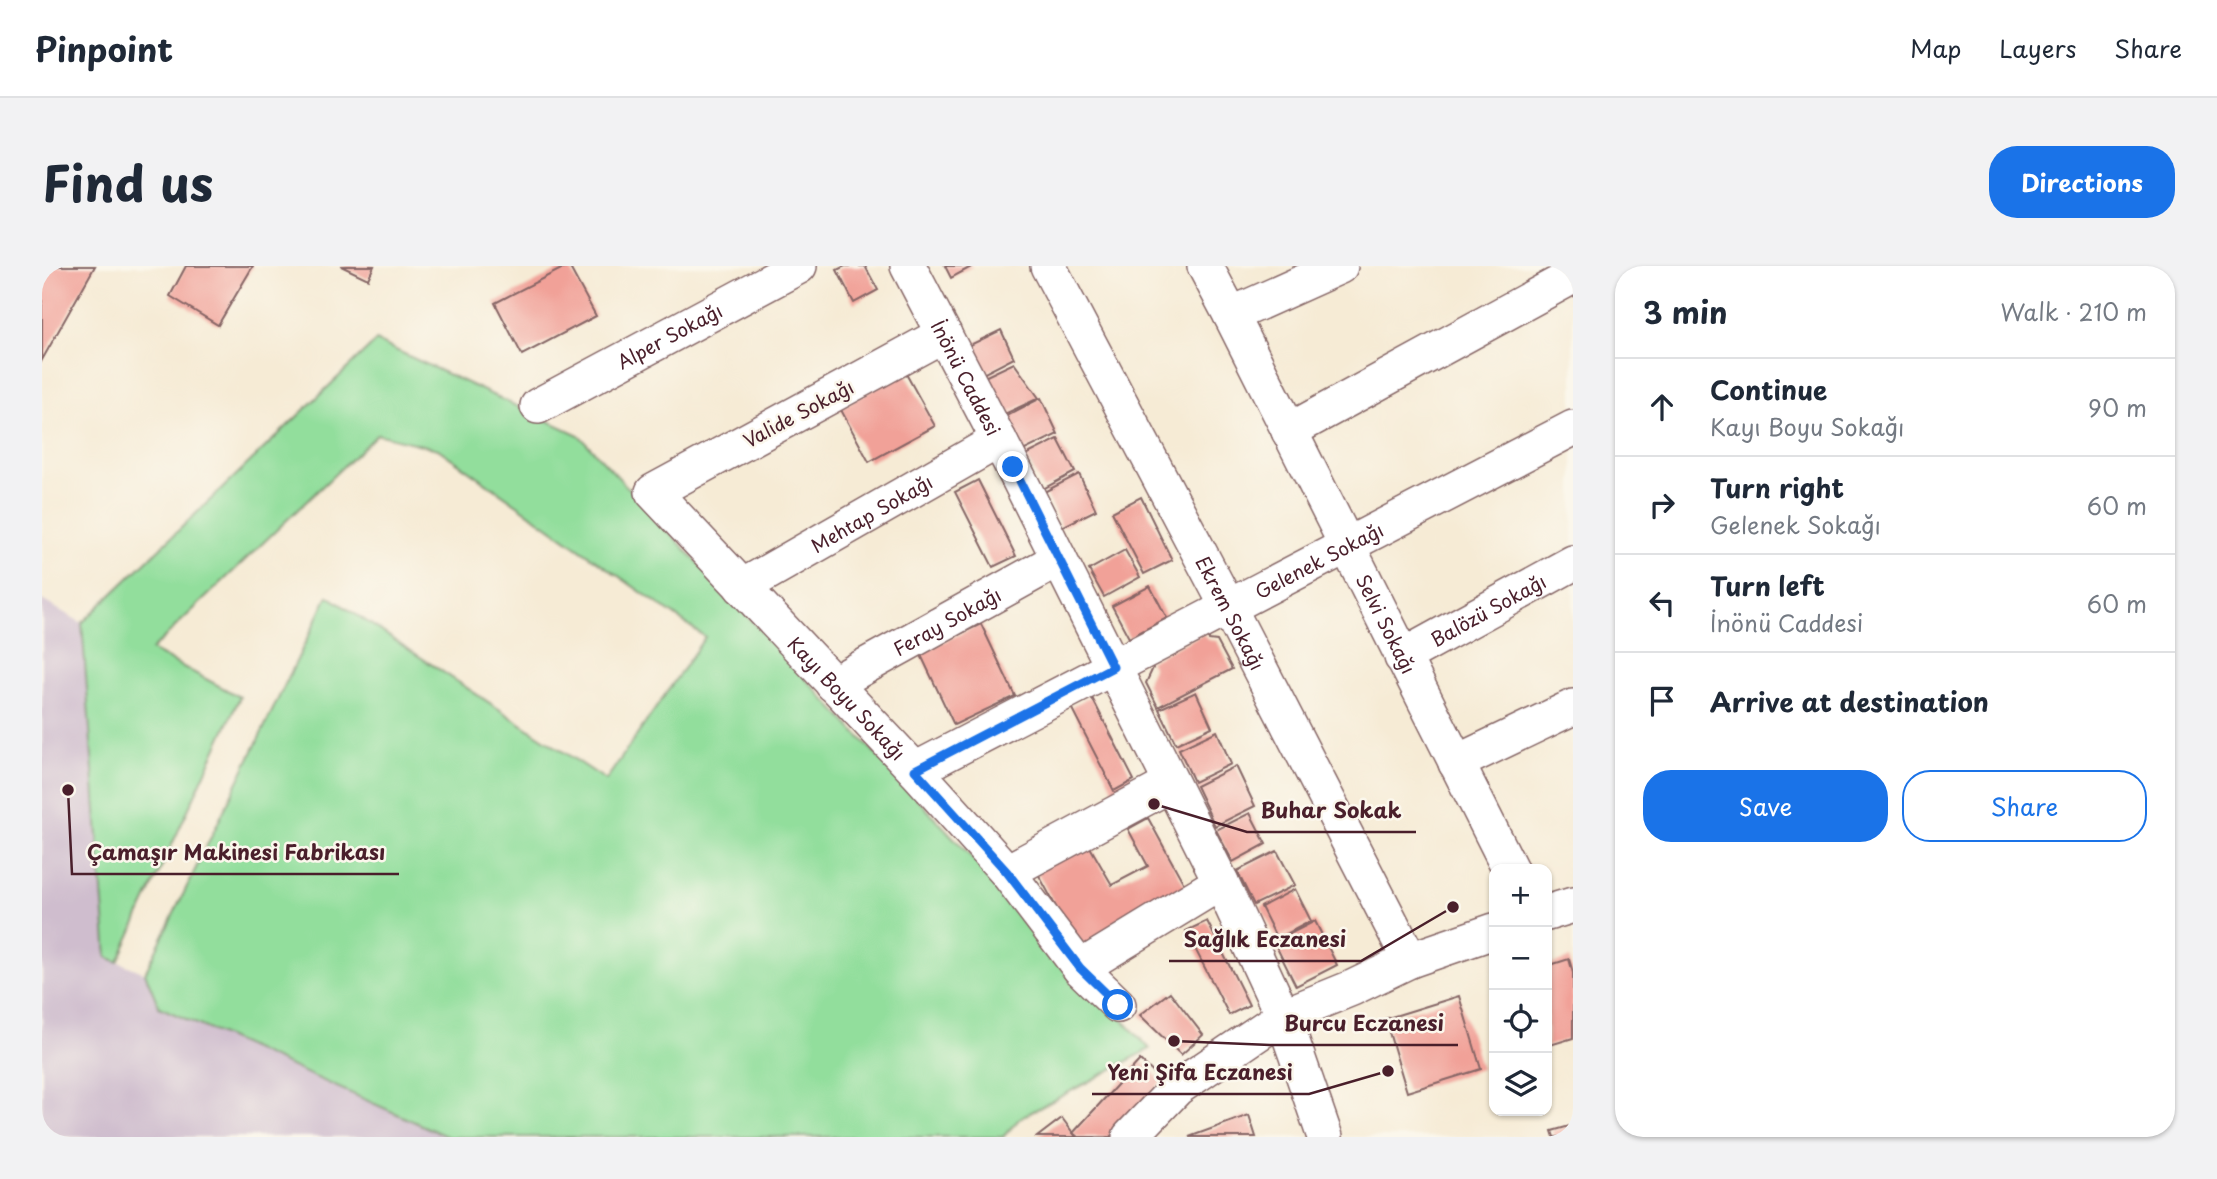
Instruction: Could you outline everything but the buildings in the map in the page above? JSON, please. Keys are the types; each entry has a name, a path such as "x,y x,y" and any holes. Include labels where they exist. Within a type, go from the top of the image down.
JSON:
{"street":[{"name":"Alper Sokağı","path":"538,406 799,266"},
{"name":"İnönü Caddesi","path":"908,266 999,440 1221,882 1283,1016 1325,1137"},
{"name":"Ekrem Sokağı","path":"1048,266 1410,960"},
{"name":"Selvi Sokağı","path":"1205,266 1507,864"},
{"path":"1231,315 1340,266"},
{"path":"1289,431 1573,276"},
{"name":"Valide Sokağı","path":"653,492 944,334"},
{"name":"Gelenek Sokağı","path":"915,770 1573,428"},
{"name":"Mehtap Sokağı","path":"742,587 999,440"},
{"name":"Kayı Boyu Sokağı","path":"653,492 915,770 1007,872 1080,968 1118,1005"},
{"name":"Feray Sokağı","path":"833,684 1059,559"},
{"name":"Balözü Sokağı","path":"1402,657 1573,564"},
{"path":"1456,763 1573,707"},
{"path":"1007,872 1171,783"},
{"path":"1080,968 1221,882"},
{"path":"1552,911 1573,905"},
{"path":"1130,1137 1177,1088 1283,1016 1352,988 1410,960 1489,933"}],"shaded area":[{"path":"42,600 82,623 107,957 145,973 159,1007 448,1137 42,1137"}],"green space":[{"path":"376,341 579,435 1150,1049 1020,1118 1003,1137 448,1137 159,1007 145,973 328,596 606,780 705,637 438,449 377,434 151,650 240,697 118,962 107,957 82,623"}],"place":[{"name":"Çamaşır Makinesi Fabrikası","path":"68,790"},
{"name":"Buhar Sokak","path":"1154,804"},
{"name":"Sağlık Eczanesi","path":"1453,907"},
{"name":"Burcu Eczanesi","path":"1174,1041"},
{"name":"Yeni Şifa Eczanesi","path":"1388,1071"}],"route":[{"path":"1013,467 1113,667 915,770 1007,872 1080,968 1118,1005"}]}
